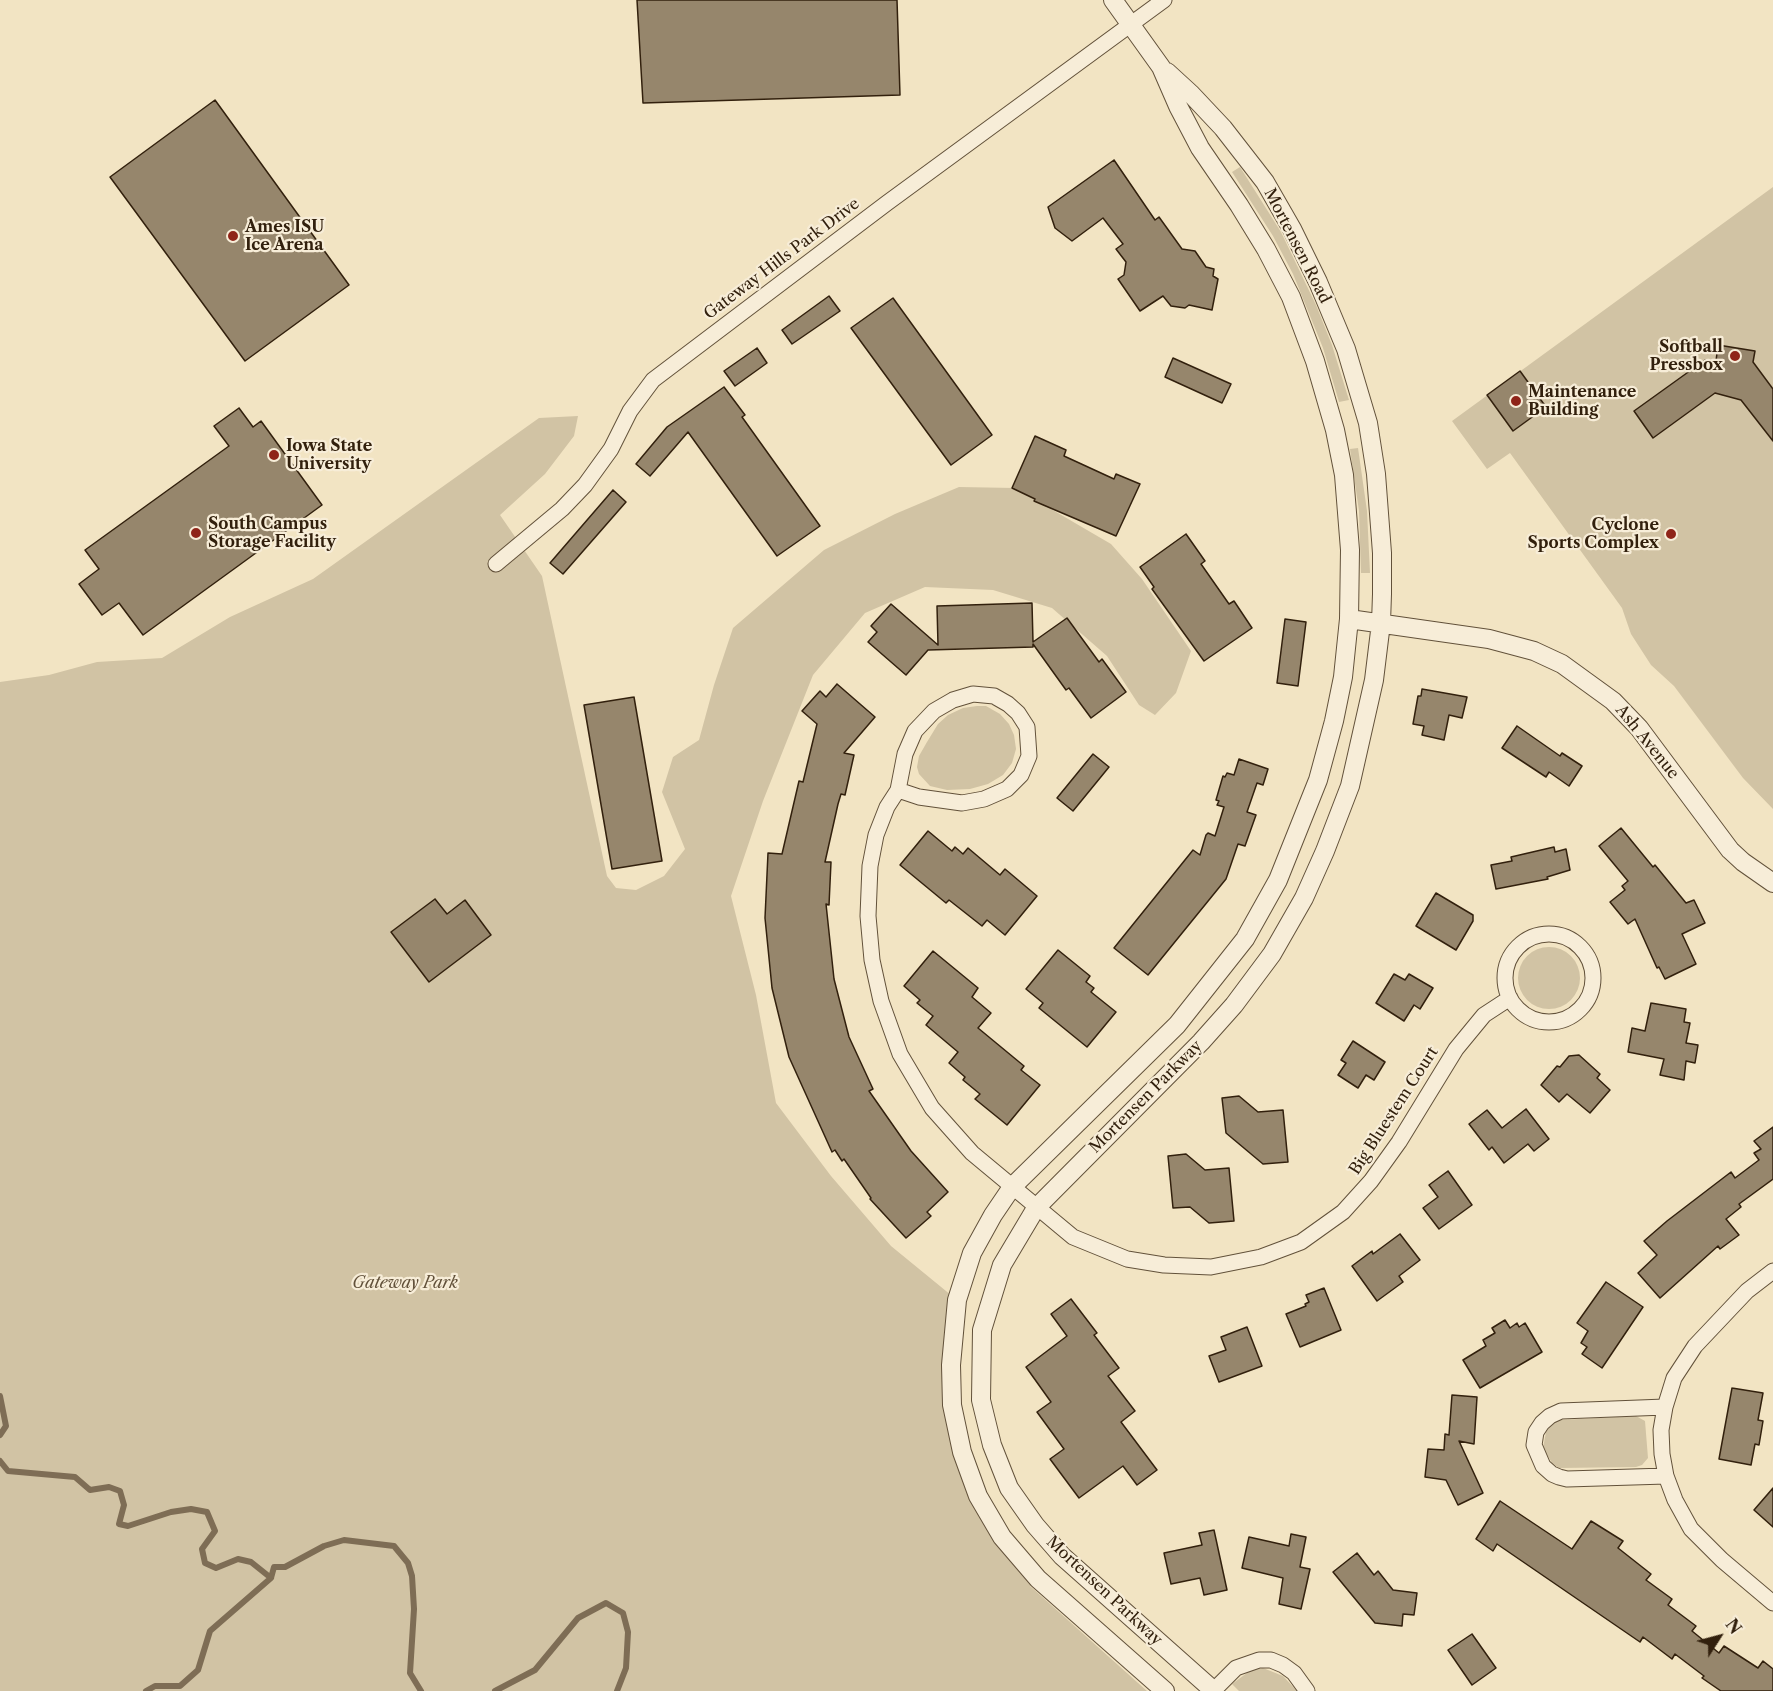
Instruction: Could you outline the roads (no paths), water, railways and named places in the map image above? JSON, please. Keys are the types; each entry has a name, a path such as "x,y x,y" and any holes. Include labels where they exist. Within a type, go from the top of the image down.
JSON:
{"street":[{"name":"Mortensen Road","path":"1113,0 1161,67 1200,148 1266,249 1291,297 1315,361 1335,430"},
{"name":"Gateway Hills Park Drive","path":"496,564 562,509 585,485 611,449 630,411 653,380 886,203 1164,0"},
{"name":"Mortensen Road","path":"1161,67 1223,128 1265,182 1292,229 1318,282 1346,349 1368,423"},
{"name":"Mortensen Parkway","path":"1213,1691 1062,1556 1035,1526 1009,1488 992,1445 981,1400 982,1330 1002,1265 1036,1208 1201,1042 1234,1005 1272,954 1304,898 1325,851 1350,786 1374,680 1381,623 1382,554 1376,474 1368,423"},
{"name":"Mortensen Parkway","path":"1165,1691 1038,1579 1002,1537 978,1496 962,1452 952,1404 951,1365 957,1300 972,1253 1012,1187 1177,1025 1208,989 1245,939 1278,880 1318,780 1343,677 1349,619 1350,550 1344,475 1335,430"},
{"name":"Ash Avenue","path":"1349,619 1489,639 1534,651 1562,664 1613,701 1639,728 1731,850 1743,862 1773,883"},
{"path":"973,694 993,696 1008,704 1018,713 1027,727 1029,756 1021,775 1007,789 984,799 962,803 919,797 898,789 905,754 915,730 934,711 953,700 973,694"},
{"name":"Big Bluestem Court","path":"898,789 876,834 870,866 869,927 872,960 880,1001 900,1054 932,1108 972,1153 1073,1237 1127,1259 1164,1265 1211,1267 1261,1257 1300,1242 1343,1212 1371,1181 1399,1142 1456,1049 1484,1015 1510,998"},
{"path":"1542,934 1556,934 1575,943 1589,958 1593,973 1592,988 1585,1002 1575,1013 1562,1020 1546,1022 1532,1018 1519,1010 1510,998 1505,985 1505,971 1509,958 1518,946 1529,938 1542,934"},
{"path":"1773,1271 1747,1291 1695,1346 1674,1378 1661,1430 1666,1476 1675,1500 1691,1529 1722,1560 1773,1603"},
{"path":"1665,1407 1561,1411 1542,1423 1536,1432 1534,1444 1543,1466 1552,1474 1567,1479 1666,1476"},
{"path":"1213,1691 1236,1668 1259,1660 1271,1660 1294,1673 1307,1691"}],"waterway":[{"path":"0,1396 6,1426 0,1435"},
{"path":"0,1461 8,1471 75,1477 90,1490 109,1487 120,1491 124,1505 119,1524 128,1526 171,1512 191,1509 207,1512 215,1531 202,1549 205,1563 216,1568 238,1559 251,1562 271,1578"},
{"path":"146,1691 155,1686 180,1686 198,1670 210,1631 271,1578 274,1567 285,1567 324,1546 344,1540 394,1546 408,1563 412,1576 414,1609 410,1673 421,1691"},
{"path":"495,1691 535,1670 578,1618 606,1603 623,1613 628,1632 626,1668 617,1691"}],"place":[{"name":"Ames ISU Ice Arena","path":"233,236"},
{"name":"Softball Pressbox","path":"1735,356"},
{"name":"Maintenance Building","path":"1516,401"},
{"name":"Iowa State University","path":"274,455"},
{"name":"South Campus Storage Facility","path":"196,533"},
{"name":"Cyclone Sports Complex","path":"1671,534"}],"park label":[{"name":"Gateway Park","path":"405,1283"}]}
